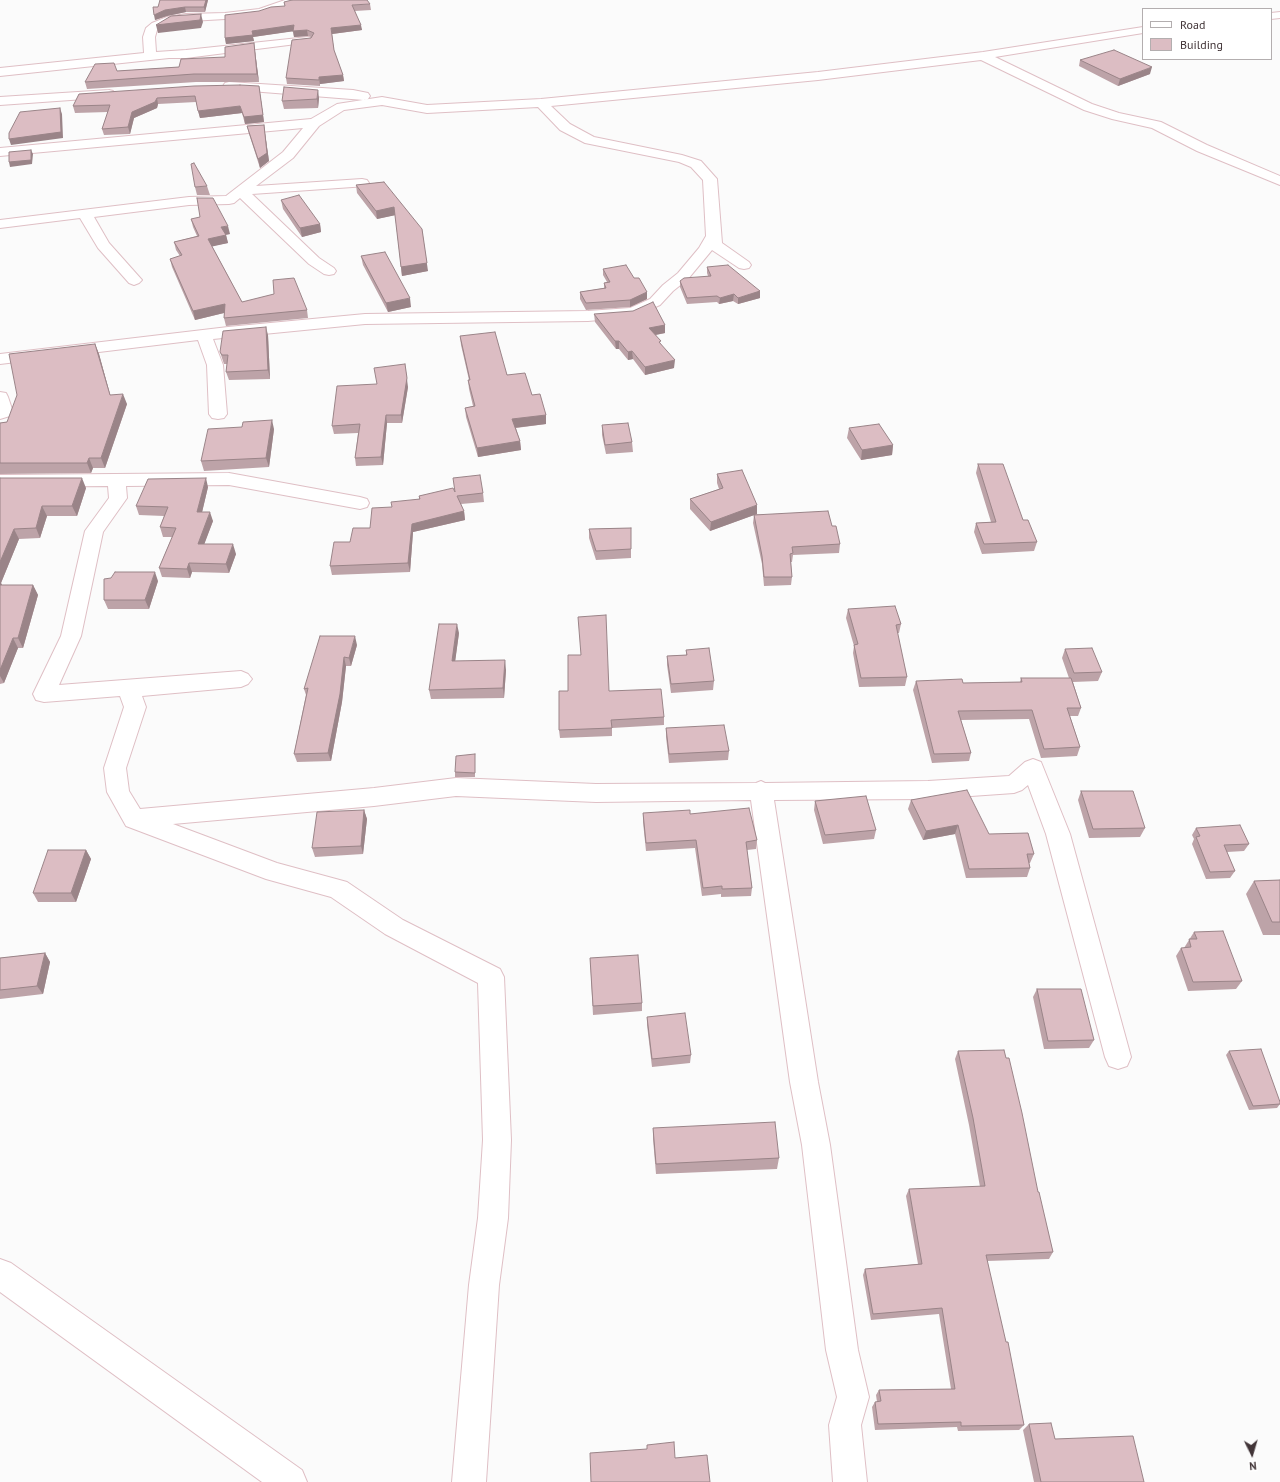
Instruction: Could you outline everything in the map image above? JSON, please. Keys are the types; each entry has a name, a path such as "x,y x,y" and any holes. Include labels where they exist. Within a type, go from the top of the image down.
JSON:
{"street":[{"path":"150,56 149,37 152,28 171,19 260,12 296,0"},
{"path":"219,86 242,86 353,94 427,109 541,104 818,76 983,56 1142,30"},
{"path":"0,72 56,65 186,54 308,40"},
{"path":"186,54 204,58 202,66"},
{"path":"983,56 1088,107 1116,116 1156,125 1202,148 1280,181"},
{"path":"0,101 123,93"},
{"path":"0,224 189,201 229,200 288,155 314,123 341,107 382,101"},
{"path":"541,104 565,127 590,140 682,159 696,164 710,179 713,236 715,244 721,250 744,265"},
{"path":"0,152 314,123"},
{"path":"241,191 362,183"},
{"path":"241,191 314,261 329,272"},
{"path":"85,214 103,245 134,280"},
{"path":"0,359 204,335 365,319 588,316 633,312 655,302 668,288 683,276 705,250 713,236"},
{"path":"204,335 215,365 218,414"},
{"path":"0,397 4,412 0,414"},
{"path":"0,481 229,479 360,503"},
{"path":"117,480 118,498 94,530 71,636 44,694 241,679 129,690 135,707 115,768 118,792 134,819 274,872 338,889 394,927 491,978 497,1140 493,1218 484,1285 468,1482"},
{"path":"134,819 374,797 456,787 596,793 761,790 928,790 1014,784 1033,768 1058,834 1118,1057"},
{"path":"761,790 804,1082 816,1145 842,1350 853,1397 845,1425 850,1482"},
{"path":"0,1274 290,1482"}],"building":[{"path":"160,0 206,0 204,7 185,7 165,10 154,15 153,7 158,7"},
{"path":"292,0 367,0 370,4 352,5 361,25 331,28 334,50 343,75 319,77 319,80 286,78 292,40 311,38 314,33 307,30 293,31 294,25 252,31 253,35 225,38 225,15 285,6 284,2"},
{"path":"201,14 200,20 156,25 171,16"},
{"path":"254,43 257,74 194,74 85,82 95,64 114,63 117,71 179,67 181,59 225,57 225,47"},
{"path":"1114,50 1152,67 1120,79 1080,60"},
{"path":"194,86 259,86 263,115 244,117 240,106 198,111 195,96 157,98 155,102 132,112 128,127 102,129 110,105 73,106 79,94"},
{"path":"284,87 318,90 317,99 282,101"},
{"path":"60,108 61,132 9,139 9,133 20,112"},
{"path":"264,125 267,153 258,159 247,126"},
{"path":"31,150 31,160 9,162 9,152"},
{"path":"194,163 207,186 195,187 191,164"},
{"path":"384,182 422,229 427,263 401,267 394,207 376,211 356,185"},
{"path":"299,195 320,224 300,228 281,200"},
{"path":"197,198 213,198 228,226 221,227 226,235 208,239 242,302 274,294 273,280 294,278 307,310 224,318 225,304 193,311 170,259 182,255 174,242 199,236 191,219 200,217"},
{"path":"385,252 410,298 386,303 361,256"},
{"path":"626,265 634,278 639,278 647,292 630,300 586,303 580,292 606,288 604,283 610,282 603,269"},
{"path":"728,265 760,291 738,298 734,294 720,298 717,296 687,298 680,281 684,278 711,276 707,267"},
{"path":"653,302 665,325 649,328 675,360 645,367 632,351 628,352 619,341 615,341 594,314 633,311"},
{"path":"266,327 268,370 226,372 228,355 222,355 220,352 223,331"},
{"path":"495,332 507,375 525,373 532,395 540,394 546,415 512,419 520,441 477,448 465,408 475,406 468,380 470,380 460,336"},
{"path":"95,344 110,395 123,394 101,458 89,458 87,463 0,463 0,423 7,422 17,395 9,354"},
{"path":"405,364 407,378 401,415 386,415 381,457 355,458 360,424 332,426 337,386 377,384 374,368"},
{"path":"272,420 266,458 201,461 208,429 242,427 243,422"},
{"path":"628,423 632,442 605,445 602,425"},
{"path":"879,424 893,445 862,450 849,428"},
{"path":"978,464 1003,464 1023,520 1028,520 1037,542 984,544 976,523 996,522"},
{"path":"742,470 757,505 711,522 690,499 723,488 717,474"},
{"path":"480,475 483,493 457,496 464,511 412,524 408,563 330,566 334,542 350,542 353,528 370,528 372,508 392,507 391,502 420,499 419,496 453,488 455,492 453,478"},
{"path":"0,478 82,478 72,506 42,506 36,528 14,529 0,562"},
{"path":"206,478 197,512 210,512 198,544 233,544 226,564 189,563 187,569 159,568 176,528 160,527 168,507 136,506 148,479"},
{"path":"828,511 832,526 836,526 840,544 792,547 793,553 790,554 792,577 764,577 762,556 754,515"},
{"path":"631,528 631,549 596,551 589,529"},
{"path":"115,572 155,572 145,600 104,600 104,579 111,578"},
{"path":"0,585 33,585 18,638 13,638 0,670"},
{"path":"895,606 901,624 896,625 907,677 861,678 854,645 858,644 848,609"},
{"path":"606,615 609,691 661,689 664,717 611,720 612,728 559,730 559,691 568,691 568,655 581,655 578,617"},
{"path":"439,624 457,624 452,661 505,660 503,688 429,690"},
{"path":"320,636 355,636 349,658 344,657 340,694 328,753 294,754 308,688 304,689"},
{"path":"709,648 714,681 671,684 667,656 687,655 686,650"},
{"path":"1092,648 1102,672 1074,673 1065,649"},
{"path":"1021,678 1071,678 1081,708 1067,708 1080,747 1044,749 1032,710 958,711 971,753 934,754 916,681 962,679 963,683 1022,682"},
{"path":"724,725 729,751 669,754 666,728"},
{"path":"475,754 475,773 455,772 456,756"},
{"path":"967,790 989,834 1028,833 1034,854 1027,854 1030,868 969,869 958,825 926,831 911,800"},
{"path":"1081,791 1133,791 1145,828 1093,829"},
{"path":"866,796 876,830 825,835 815,801"},
{"path":"749,808 757,840 746,842 752,888 722,889 722,886 703,888 696,840 646,843 643,813 690,810 690,814"},
{"path":"364,810 361,846 312,848 317,812"},
{"path":"1240,825 1249,844 1224,845 1235,871 1210,872 1196,837 1200,836 1196,828"},
{"path":"48,850 86,850 71,893 33,893"},
{"path":"1280,880 1280,922 1272,922 1254,881"},
{"path":"1223,931 1242,981 1193,982 1181,948 1191,947 1189,939 1197,939 1194,932"},
{"path":"45,953 37,986 0,990 0,958"},
{"path":"638,955 642,1003 593,1006 590,958"},
{"path":"1037,989 1081,989 1094,1040 1048,1041"},
{"path":"685,1013 691,1055 652,1059 647,1017"},
{"path":"1261,1049 1280,1104 1253,1106 1229,1051"},
{"path":"1004,1050 1006,1058 1009,1058 1038,1192 1053,1252 986,1255 1006,1342 1008,1342 1024,1425 961,1426 961,1422 878,1424 875,1402 881,1401 879,1390 955,1389 942,1308 873,1314 865,1269 922,1264 909,1189 985,1186 973,1118 958,1051"},
{"path":"775,1122 779,1158 656,1164 653,1128"},
{"path":"1051,1423 1055,1439 1133,1436 1144,1482 1041,1482 1029,1424"},
{"path":"674,1442 675,1458 707,1455 710,1482 591,1482 590,1453 647,1449 647,1445"}]}
